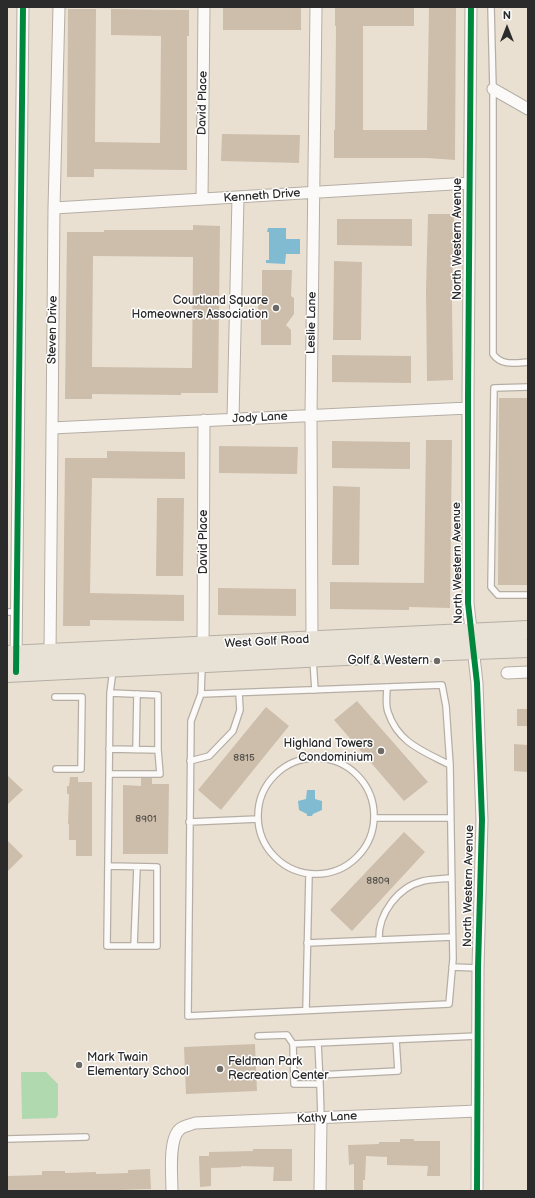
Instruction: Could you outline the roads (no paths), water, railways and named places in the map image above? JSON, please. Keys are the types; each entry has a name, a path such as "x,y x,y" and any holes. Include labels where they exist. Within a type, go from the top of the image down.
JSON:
{"main road":[{"name":"West Golf Road","path":"11,655 528,630"},
{"name":"West Golf Road","path":"11,673 528,648"}],"street":[{"path":"11,673 23,7"},
{"name":"Steven Drive","path":"50,653 54,208 58,7"},
{"name":"David Place","path":"202,200 204,7"},
{"name":"Leslie Lane","path":"312,640 311,415 316,7"},
{"name":"North Western Avenue","path":"471,7 468,603 477,683 482,820 478,968 477,1191"},
{"path":"493,89 528,109"},
{"name":"Kenneth Drive","path":"54,208 469,183"},
{"path":"233,419 238,197"},
{"name":"Jody Lane","path":"52,428 468,408"},
{"name":"David Place","path":"202,663 204,645 204,420"},
{"path":"507,672 528,672"},
{"name":"Kathy Lane","path":"172,1191 172,1146 178,1130 195,1123 320,1119 477,1111"},
{"path":"320,1119 320,1191"}],"lane":[{"path":"491,7 493,89 493,354 496,360 501,362 528,362"},
{"path":"528,387 494,388 491,587 498,595 528,595"},
{"path":"313,658 315,690"},
{"path":"201,694 442,685 446,706 450,765 452,967 449,1004 188,1016 191,721 201,694 202,663"},
{"path":"108,866 157,867 157,946 107,946 110,693 113,679 113,668"},
{"path":"387,686 387,710 398,733 412,745 450,765"},
{"path":"109,774 160,774 158,750 158,695 110,693"},
{"path":"190,761 210,756 234,731 240,710 238,693"},
{"path":"136,750 137,694"},
{"path":"55,697 82,697 81,769 56,768"},
{"path":"109,750 158,750"},
{"path":"316,758 334,760 351,769 364,782 373,799 375,818 371,837 362,853 357,858 347,866 329,873 309,874 297,871 283,864 265,847 258,819 260,801 268,784 281,770 297,761 316,758"},
{"path":"375,818 450,818"},
{"path":"189,822 258,819"},
{"path":"134,946 137,866"},
{"path":"306,1010 309,874"},
{"path":"379,939 379,930 388,907 402,891 422,881 451,878"},
{"path":"307,944 379,939 452,937"},
{"path":"452,967 478,968"},
{"path":"258,1036 287,1035 293,1044 294,1084 320,1084"},
{"path":"293,1044 478,1036"},
{"path":"319,1075 398,1071 396,1040"},
{"path":"318,1043 320,1119"},
{"path":"7,1139 86,1137"}],"water":[{"path":"268,228 286,228 286,239 300,239 300,254 286,254 285,264 266,263 266,260 269,260"},
{"path":"307,790 315,790 315,799 322,801 322,810 313,814 312,816 307,816 307,814 299,810 298,801 306,799"}],"place":[{"name":"Courtland Square Homeowners Association","path":"276,308"},
{"name":"Golf & Western","path":"437,661"},
{"name":"Highland Towers Condominium","path":"381,751"},
{"name":"Mark Twain Elementary School","path":"79,1065"},
{"name":"Feldman Park Recreation Center","path":"220,1069"}]}
